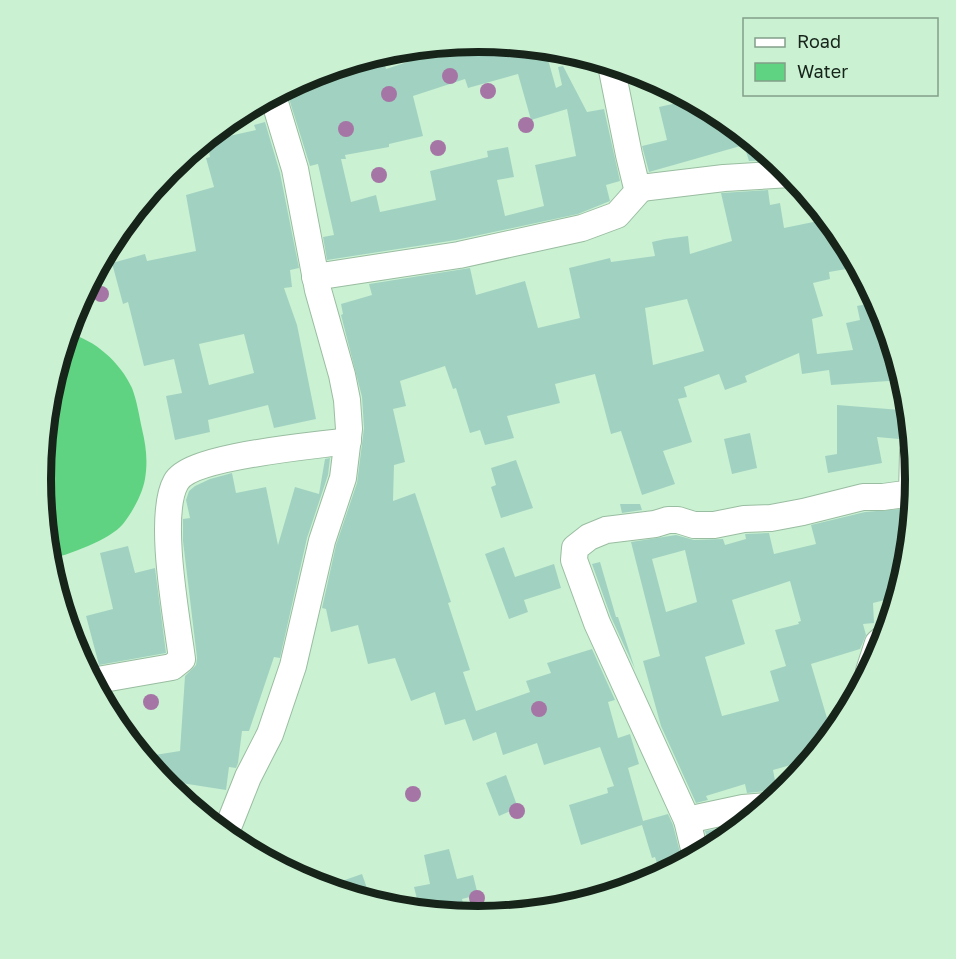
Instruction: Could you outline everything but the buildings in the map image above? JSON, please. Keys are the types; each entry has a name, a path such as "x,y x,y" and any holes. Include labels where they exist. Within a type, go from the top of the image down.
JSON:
{"street":[{"path":"614,75 629,155 636,184 641,188"},
{"path":"229,826 248,777 270,734 293,666 322,541 343,478 348,441 347,400 342,375 315,277 295,169 276,104"},
{"path":"315,277 459,255 582,228 617,216 641,188 724,178 777,175"},
{"path":"101,679 172,667 182,659 167,529 171,495 177,480 191,469 248,454 348,441"},
{"path":"694,847 687,820 597,623 574,560 575,548 589,537 606,530 669,520 694,525 714,525 744,519 777,518 863,497 904,496"},
{"path":"687,820 752,807"}],"water":[{"path":"76,336 106,353 127,378 135,398 143,435 146,472 137,503 123,524 109,535 58,556 55,535 51,480 52,452 59,396"}]}
